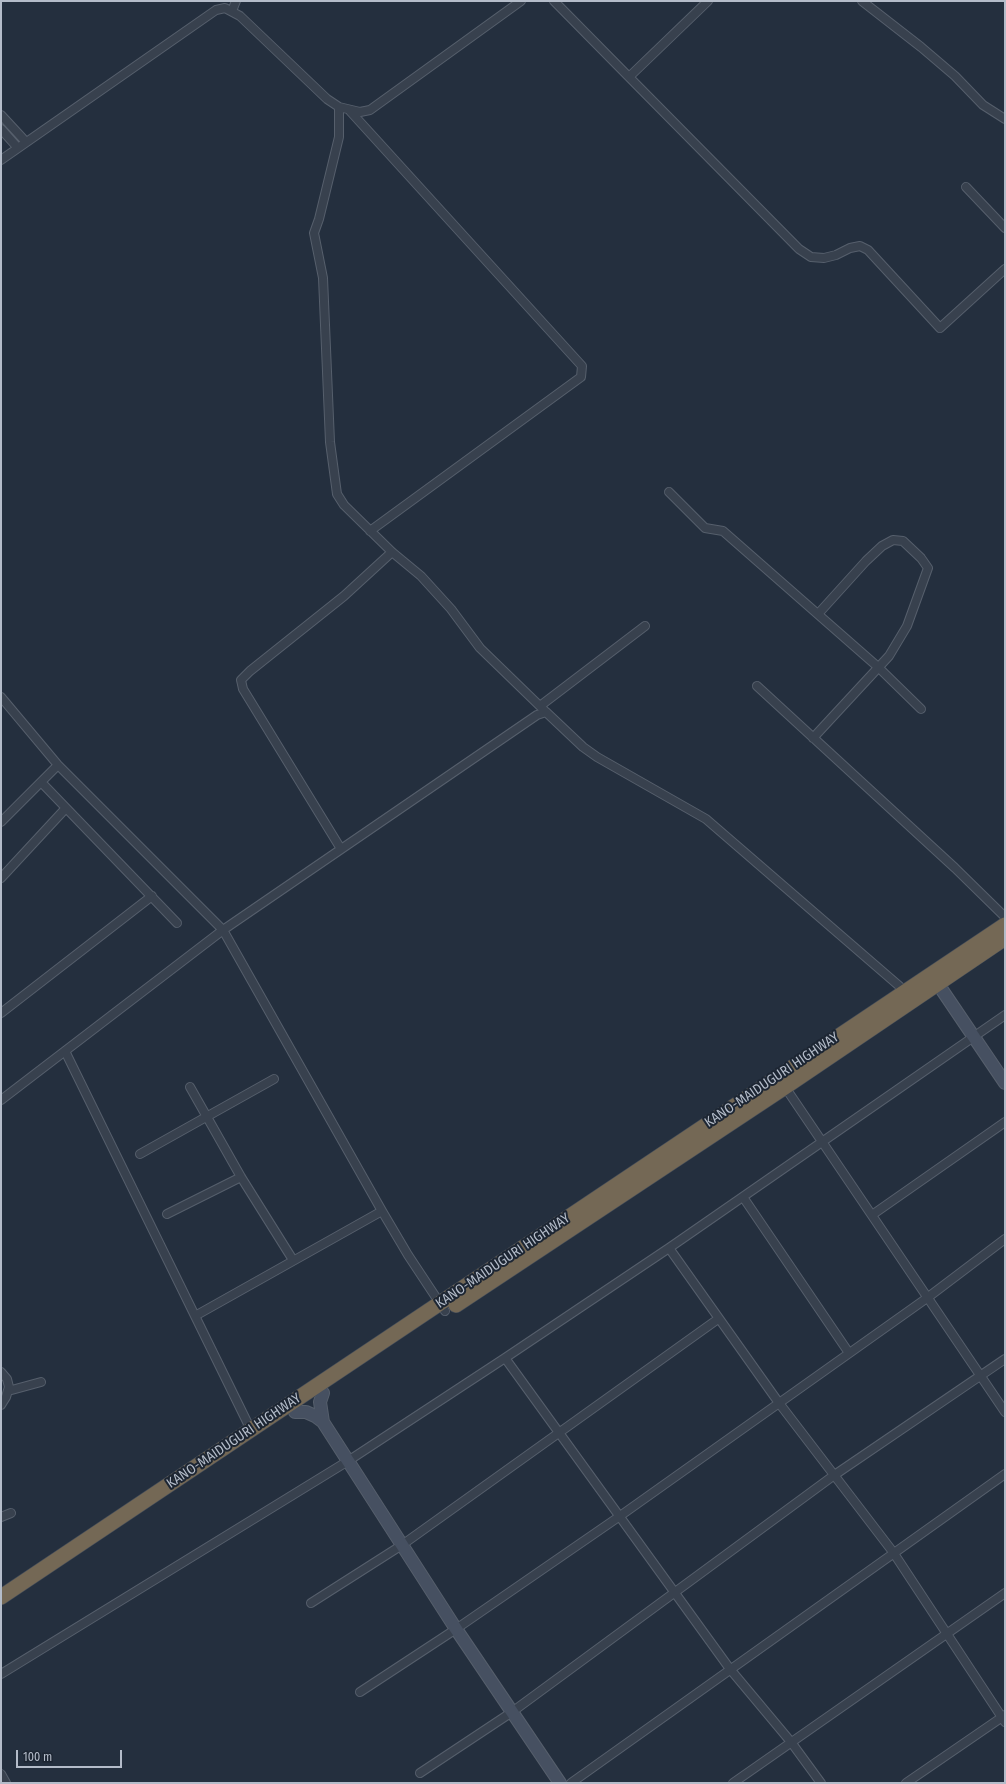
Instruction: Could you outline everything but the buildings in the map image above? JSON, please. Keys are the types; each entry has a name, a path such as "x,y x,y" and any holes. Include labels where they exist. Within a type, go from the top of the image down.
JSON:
{"highway":[{"name":"KANO-MAIDUGURI HIGHWAY","path":"781,1082 905,991 1005,925"},
{"name":"KANO-MAIDUGURI HIGHWAY","path":"1,1597 250,1430 443,1307 781,1082 938,984 1005,938"},
{"name":"KANO-MAIDUGURI HIGHWAY","path":"1,1609 295,1412 443,1307"}],"street":[{"path":"232,11 236,1"},
{"path":"1,160 216,10 225,8 240,16 327,99 339,107 350,111 370,110 521,1"},
{"path":"554,1 799,249 811,257 824,258 836,255 850,248 860,246 868,250 940,328 1005,269"},
{"path":"629,78 708,1"},
{"path":"862,1 955,76 983,105 1005,118"},
{"path":"339,107 339,137 326,192 314,233 323,278 326,308 325,355 330,442 337,494 344,505 392,552 421,576 451,609 480,648 583,747 597,757 706,818 905,991"},
{"path":"350,111 582,366 581,377 370,531"},
{"path":"1,114 26,142"},
{"path":"1,129 18,148"},
{"path":"966,187 1005,228"},
{"path":"669,492 705,528 723,530 878,667 921,709"},
{"path":"813,738 889,656 907,626 928,568 921,558 903,540 893,540 882,546 866,561 818,614"},
{"path":"341,850 243,689 241,680 250,671 344,596 392,552"},
{"path":"540,706 645,626"},
{"path":"757,686 955,868 1005,917"},
{"path":"1,697 58,765 223,930 382,1211 408,1255 443,1307"},
{"path":"1,1100 223,930 532,719 546,712"},
{"path":"1,822 58,765"},
{"path":"40,782 177,923"},
{"path":"1,878 66,808"},
{"path":"1,1013 152,896"},
{"path":"938,984 1005,1084"},
{"path":"1,1674 348,1461 505,1358 669,1248 821,1141 1005,1015"},
{"path":"65,1051 250,1430"},
{"path":"140,1154 274,1079"},
{"path":"781,1082 1005,1412"},
{"path":"190,1087 241,1177 293,1260"},
{"path":"872,1215 1005,1122"},
{"path":"167,1214 241,1177"},
{"path":"743,1197 849,1353"},
{"path":"195,1316 382,1211"},
{"path":"360,1692 456,1629 620,1516 927,1298 1005,1239"},
{"path":"669,1248 779,1403 833,1476 893,1552 1004,1718 906,1783"},
{"path":"311,1602 402,1545 718,1319"},
{"path":"505,1358 620,1516 674,1594 730,1669 791,1742 821,1783"},
{"path":"420,1773 512,1712 833,1476 1005,1359"},
{"path":"1,1372 7,1379 8,1391 1,1405"},
{"path":"8,1391 41,1382"},
{"path":"322,1393 320,1406 323,1422"},
{"path":"295,1412 306,1412 323,1422 456,1629 560,1783"},
{"path":"571,1783 893,1552 1005,1474"},
{"path":"1,1517 11,1513"},
{"path":"733,1783 1005,1593"},
{"path":"1,1774 6,1783"}]}
